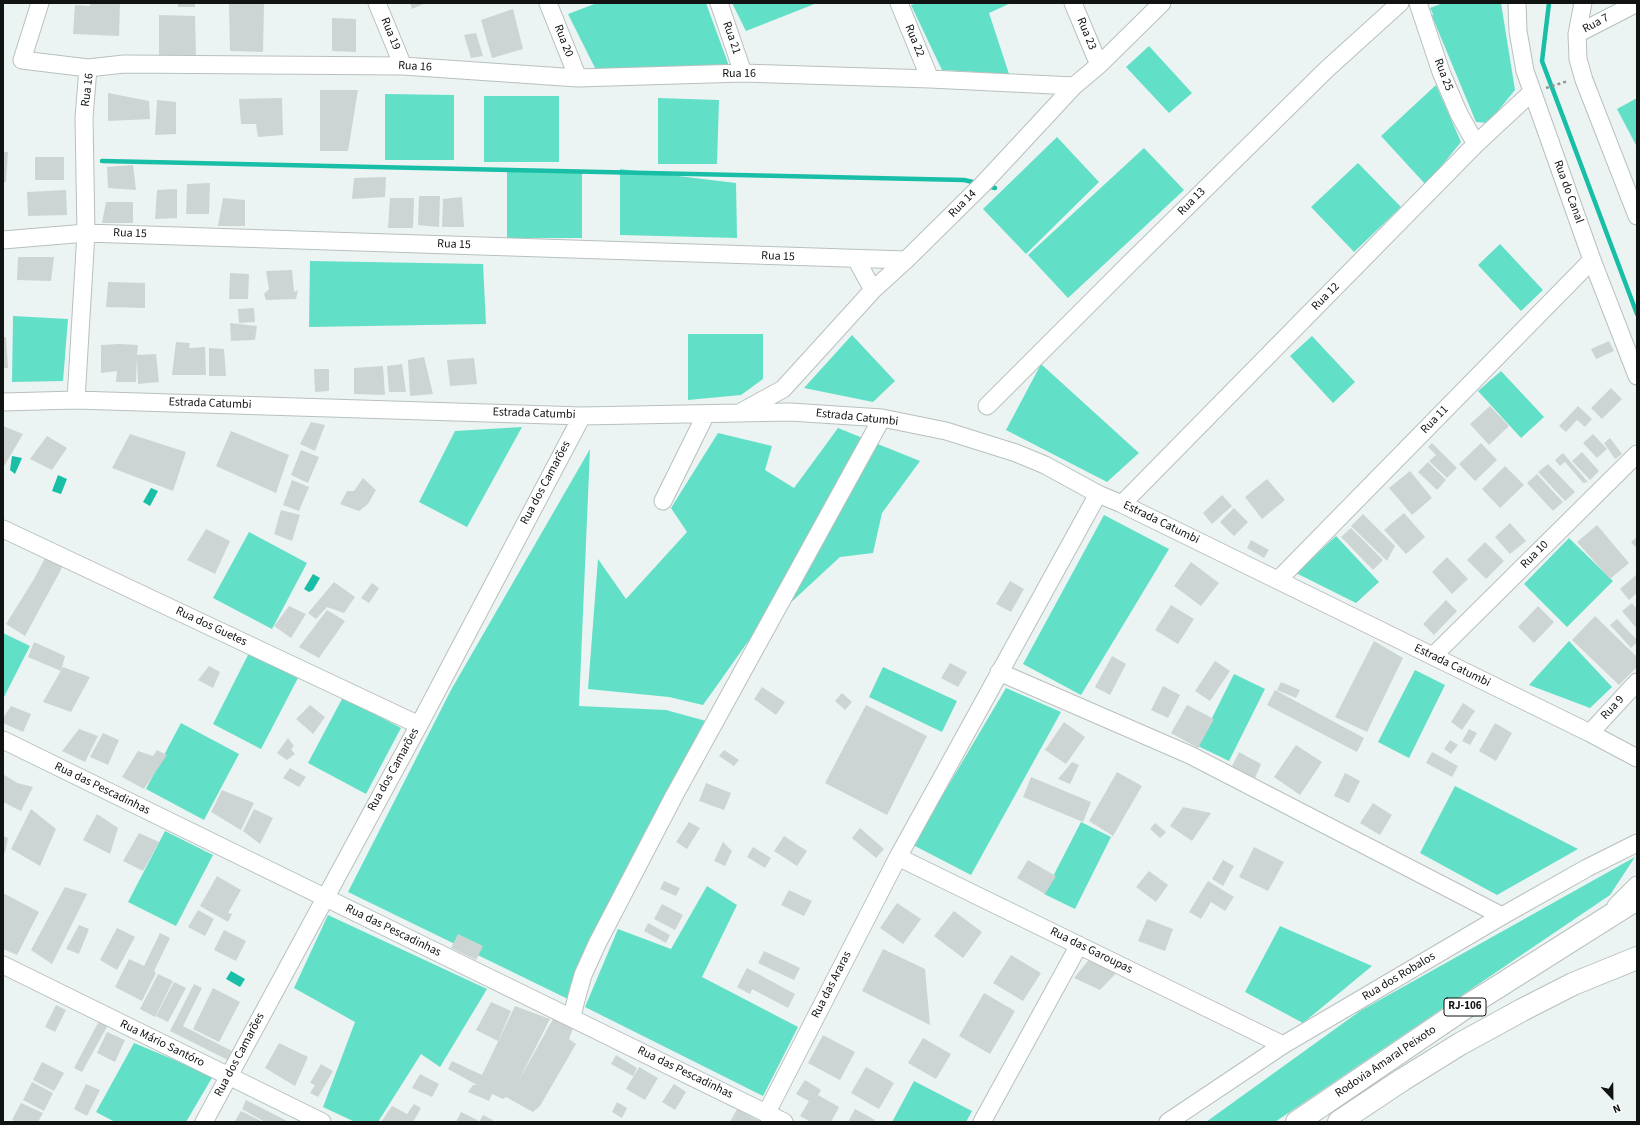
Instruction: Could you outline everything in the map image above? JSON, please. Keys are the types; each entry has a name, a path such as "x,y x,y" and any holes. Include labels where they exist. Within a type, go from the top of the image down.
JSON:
{"highway":[{"name":"Rodovia Amaral Peixoto","path":"1297,1122 1469,1005 1637,899"},
{"name":"Rodovia Amaral Peixoto","path":"1339,1122 1460,1044 1573,984 1636,958"}],"street":[{"path":"40,3 22,60 88,68"},
{"name":"Rua 19","path":"377,3 403,66"},
{"name":"Rua 20","path":"548,3 578,78"},
{"name":"Rua 21","path":"719,3 743,73"},
{"name":"Rua 22","path":"898,3 930,79"},
{"name":"Rua 23","path":"1073,3 1099,65"},
{"name":"Rua 14","path":"737,414 783,389 873,290 906,260 982,185 1074,86 1099,65 1162,3"},
{"name":"Rua 13","path":"987,406 1327,69 1400,3"},
{"name":"Rua 25","path":"1418,3 1440,72 1459,114 1476,144"},
{"name":"Rua do Canal","path":"1517,3 1518,31 1521,53 1532,92 1592,260 1637,376"},
{"path":"1584,3 1577,34 1578,59 1584,77 1632,190 1637,216"},
{"name":"Rua 7","path":"1577,34 1637,3"},
{"name":"Rua 16","path":"76,400 86,233 84,118 88,68 124,64 403,66 578,78 743,73 930,79 1074,86"},
{"name":"Rua 12","path":"1122,504 1476,144 1532,92"},
{"name":"Rua 15","path":"3,240 86,233 906,260"},
{"path":"856,259 873,290"},
{"name":"Rua 11","path":"1278,580 1592,260"},
{"path":"783,389 790,412"},
{"name":"Estrada Catumbi","path":"3,402 76,400 582,416 790,412 882,418 946,431 1016,453 1045,465 1098,494 1122,504 1278,580 1590,733 1637,758"},
{"path":"663,502 706,414"},
{"name":"Rua dos Camarões","path":"204,1122 419,725 582,416"},
{"path":"574,1020 573,1012 577,996 597,944 674,796 882,418"},
{"name":"Rua 10","path":"1432,656 1637,454"},
{"name":"Rua das Araras","path":"766,1114 898,857 1098,494"},
{"name":"Rua dos Guetes","path":"3,529 419,725"},
{"path":"999,672 1190,755 1502,916"},
{"name":"Rua 9","path":"1590,733 1637,682"},
{"name":"Rua das Pescadinhas","path":"3,740 784,1122"},
{"name":"Rua dos Robalos","path":"1168,1122 1283,1046 1502,916 1587,868 1637,844"},
{"name":"Rua das Garoupas","path":"898,857 1080,945 1283,1046"},
{"path":"1595,925 1637,885"},
{"path":"982,1122 1080,945"},
{"name":"Rua Mário Santóro","path":"3,965 322,1122"}],"path":[{"path":"1532,92 1584,77"}],"shaded area":[{"path":"597,3 706,3 729,66 596,70 568,14"},
{"path":"732,3 817,3 746,31"},
{"path":"918,3 1011,3 989,13 1009,74 942,70 911,5"},
{"path":"1443,3 1501,3 1515,90 1488,123 1476,122 1432,16 1433,14 1430,8"},
{"path":"1149,46 1192,93 1169,113 1126,67"},
{"path":"1436,85 1461,142 1426,185 1381,136"},
{"path":"385,94 454,95 454,160 385,160"},
{"path":"484,96 559,96 559,162 484,162"},
{"path":"658,98 719,100 717,164 658,164"},
{"path":"1637,98 1637,147 1617,109"},
{"path":"1057,137 1099,182 1026,254 983,209"},
{"path":"1144,148 1184,190 1068,298 1028,255"},
{"path":"1358,163 1401,207 1354,252 1311,207"},
{"path":"620,169 736,183 737,238 620,235"},
{"path":"507,172 582,172 582,238 507,238"},
{"path":"1500,244 1543,290 1521,311 1478,265"},
{"path":"310,261 483,264 486,324 309,327"},
{"path":"13,316 68,319 63,381 12,382"},
{"path":"688,334 763,334 763,379 741,395 688,400"},
{"path":"852,335 895,381 873,402 804,388"},
{"path":"1312,336 1355,382 1333,403 1290,356"},
{"path":"1041,364 1139,453 1107,482 1006,430"},
{"path":"1501,371 1544,417 1521,438 1478,391"},
{"path":"522,427 467,527 419,502 455,431"},
{"path":"838,428 920,461 882,513 873,553 840,557 747,643 703,705 669,697 588,689 598,559 626,599 687,532 671,508 718,433 772,446 765,470 794,488"},
{"path":"590,449 579,706 666,710 706,721 568,999 348,892 451,690"},
{"path":"12,456 22,458 15,474 10,470"},
{"path":"58,475 67,479 61,494 52,491"},
{"path":"151,488 158,491 150,506 143,502"},
{"path":"1104,515 1169,549 1081,695 1023,664"},
{"path":"249,532 307,563 272,629 213,598"},
{"path":"1336,536 1379,582 1356,603 1296,573"},
{"path":"1569,538 1613,581 1567,627 1524,584"},
{"path":"313,574 320,578 313,590 309,592 304,589"},
{"path":"3,633 30,646 3,699"},
{"path":"1569,641 1612,687 1590,708 1529,685"},
{"path":"249,653 298,678 261,749 213,724"},
{"path":"883,667 957,701 942,732 869,697"},
{"path":"1415,670 1445,685 1409,758 1378,742"},
{"path":"1234,674 1265,689 1229,761 1198,746"},
{"path":"1006,688 1061,712 971,875 913,845"},
{"path":"343,697 401,728 366,794 308,763"},
{"path":"181,723 239,754 204,820 146,789"},
{"path":"1455,786 1578,849 1497,895 1420,853"},
{"path":"1081,822 1111,837 1075,909 1044,894"},
{"path":"165,831 213,855 176,926 128,902"},
{"path":"1635,857 1610,895 1275,1122 1206,1122 1360,1011"},
{"path":"707,886 737,905 702,977 798,1027 763,1096 585,1007 618,929 671,949"},
{"path":"328,915 487,989 440,1067 421,1054 378,1122 355,1122 323,1107 355,1022 294,988"},
{"path":"1280,926 1372,966 1303,1023 1245,992"},
{"path":"231,971 245,979 240,987 226,979"},
{"path":"134,1043 213,1076 186,1122 115,1122 96,1112"},
{"path":"914,1081 972,1111 966,1122 892,1122"}],"building":[{"path":"90,3 120,3 119,36 73,34 75,5 90,6"},
{"path":"178,3 195,3 195,7 178,7"},
{"path":"229,3 264,3 263,52 230,51"},
{"path":"410,3 426,3 412,9"},
{"path":"513,9 523,49 492,58 481,20"},
{"path":"159,15 195,16 196,56 159,56"},
{"path":"332,18 356,19 356,52 332,51"},
{"path":"476,33 483,56 471,58 464,35"},
{"path":"320,90 358,90 348,151 320,151"},
{"path":"108,93 149,101 150,119 108,121"},
{"path":"282,98 283,135 258,137 256,124 241,124 239,99"},
{"path":"157,100 176,102 176,134 155,135"},
{"path":"3,152 8,152 6,182 3,182"},
{"path":"35,157 64,157 64,180 35,180"},
{"path":"133,165 136,190 108,188 107,167"},
{"path":"386,177 385,197 352,199 354,178"},
{"path":"210,183 209,214 186,214 187,184"},
{"path":"177,189 177,218 155,219 157,190"},
{"path":"66,190 67,215 28,216 27,192"},
{"path":"419,196 440,196 439,227 418,225"},
{"path":"462,197 464,227 442,227 443,199"},
{"path":"223,198 245,200 245,226 218,226"},
{"path":"390,198 414,198 413,228 388,228"},
{"path":"106,202 133,202 133,223 102,223"},
{"path":"18,257 54,257 51,281 17,280"},
{"path":"292,270 294,292 298,290 296,299 266,300 264,294 269,289 266,271"},
{"path":"230,273 249,274 248,299 229,299"},
{"path":"108,282 145,283 145,308 106,307"},
{"path":"254,308 255,322 239,323 238,309"},
{"path":"230,323 257,326 255,340 231,341"},
{"path":"3,337 6,337 8,368 3,368"},
{"path":"1609,341 1614,351 1596,359 1591,349"},
{"path":"176,342 190,343 189,348 205,347 206,375 172,375"},
{"path":"101,345 138,345 137,355 156,354 159,382 138,384 137,357 136,382 116,382 117,371 101,373"},
{"path":"209,348 224,349 226,376 209,376"},
{"path":"424,357 433,394 410,396 408,360"},
{"path":"474,358 477,384 450,386 447,360"},
{"path":"402,364 406,392 389,392 387,366"},
{"path":"383,366 385,395 354,394 354,368"},
{"path":"314,369 329,369 329,391 315,392"},
{"path":"1611,388 1622,399 1602,419 1591,408"},
{"path":"1490,406 1509,426 1489,445 1470,424"},
{"path":"1578,406 1592,419 1585,427 1577,420 1566,432 1559,426"},
{"path":"311,422 325,425 315,451 300,444"},
{"path":"3,426 23,434 3,468"},
{"path":"231,431 289,455 276,493 216,466"},
{"path":"130,434 186,452 173,491 112,468"},
{"path":"1593,434 1607,449 1597,458 1583,443"},
{"path":"47,436 67,448 52,470 30,459"},
{"path":"1610,438 1622,454 1615,459 1604,443"},
{"path":"1432,443 1457,468 1447,478 1429,461 1436,455 1428,447"},
{"path":"1481,443 1497,460 1475,481 1459,464"},
{"path":"301,450 319,457 308,483 291,475"},
{"path":"1582,452 1599,471 1590,480 1572,461"},
{"path":"1563,453 1588,482 1583,483 1565,462 1560,466 1555,460"},
{"path":"1428,462 1446,480 1437,490 1418,472"},
{"path":"1548,464 1575,492 1565,501 1538,472"},
{"path":"1505,466 1524,485 1500,508 1482,489"},
{"path":"1410,471 1432,498 1412,515 1389,488"},
{"path":"1537,474 1563,502 1553,511 1527,483"},
{"path":"363,478 376,490 368,504 359,511 340,504 347,491 354,491"},
{"path":"1267,479 1285,500 1262,519 1245,497"},
{"path":"292,480 309,487 299,511 283,505"},
{"path":"1222,495 1232,506 1212,524 1203,513"},
{"path":"1234,508 1248,522 1234,536 1220,522"},
{"path":"281,510 300,515 292,541 274,534"},
{"path":"1404,513 1425,537 1406,554 1384,530"},
{"path":"1363,514 1395,546 1387,561 1351,526"},
{"path":"1510,523 1526,541 1510,554 1495,537"},
{"path":"1597,525 1629,563 1610,579 1577,542"},
{"path":"1351,528 1383,560 1373,570 1341,537"},
{"path":"206,529 230,541 215,574 187,560"},
{"path":"1637,537 1637,549 1631,542"},
{"path":"1251,540 1269,550 1264,558 1247,548"},
{"path":"1485,542 1504,561 1486,579 1467,560"},
{"path":"46,556 63,566 25,636 6,624 34,579"},
{"path":"1447,557 1468,579 1452,594 1432,572"},
{"path":"1191,562 1219,583 1201,606 1174,586"},
{"path":"1637,574 1637,593 1629,600 1620,589"},
{"path":"1010,581 1024,589 1011,612 996,604"},
{"path":"334,582 355,597 344,613 327,607 316,619 308,613"},
{"path":"372,583 379,588 369,603 361,598"},
{"path":"1446,600 1457,611 1434,635 1423,624"},
{"path":"1632,603 1637,609 1637,629 1622,611"},
{"path":"1171,605 1194,619 1178,644 1155,630"},
{"path":"289,606 306,614 291,638 274,626"},
{"path":"1538,606 1554,622 1534,643 1518,627"},
{"path":"327,610 345,621 319,658 299,647"},
{"path":"1595,616 1637,657 1637,667 1619,685 1572,640"},
{"path":"1617,619 1637,640 1631,648 1610,625"},
{"path":"1374,641 1403,658 1367,732 1335,717"},
{"path":"34,642 65,656 61,671 28,657"},
{"path":"1112,656 1126,664 1110,695 1095,687"},
{"path":"1215,661 1230,671 1210,701 1195,691"},
{"path":"950,663 967,672 958,687 941,678"},
{"path":"209,666 220,672 213,688 198,680"},
{"path":"63,667 90,677 71,712 43,702"},
{"path":"1281,682 1300,690 1296,698 1277,690"},
{"path":"1163,686 1180,695 1168,718 1151,710"},
{"path":"762,687 785,702 776,715 754,699"},
{"path":"1275,690 1364,738 1357,752 1267,705"},
{"path":"842,693 852,702 845,710 835,701"},
{"path":"1463,703 1475,711 1462,730 1451,722"},
{"path":"310,705 325,717 313,734 296,719"},
{"path":"866,705 927,736 887,815 825,783"},
{"path":"1187,705 1214,719 1198,748 1171,733"},
{"path":"11,706 31,714 23,732 3,723 3,718"},
{"path":"1064,722 1085,737 1066,764 1045,750"},
{"path":"1495,723 1512,733 1496,761 1479,751"},
{"path":"79,729 98,736 85,762 62,751"},
{"path":"1469,729 1477,733 1470,745 1462,741"},
{"path":"103,733 119,740 108,765 90,757"},
{"path":"288,738 294,746 291,749 295,754 287,760 277,753"},
{"path":"1450,740 1458,745 1451,754 1444,749"},
{"path":"1296,745 1322,762 1300,795 1274,777"},
{"path":"157,750 167,755 144,789 122,777 138,751 153,756"},
{"path":"724,750 739,760 734,766 719,756"},
{"path":"1239,752 1261,764 1255,778 1232,766"},
{"path":"1432,752 1458,766 1452,777 1426,763"},
{"path":"1072,762 1079,765 1070,784 1058,779"},
{"path":"290,768 306,777 299,787 283,778"},
{"path":"1117,772 1142,786 1113,836 1089,821"},
{"path":"1345,773 1360,781 1349,803 1334,796"},
{"path":"3,774 17,783 33,787 21,811 3,802"},
{"path":"1031,777 1091,802 1083,822 1023,797"},
{"path":"706,783 731,793 724,810 699,801"},
{"path":"222,790 254,803 241,830 211,812"},
{"path":"1373,803 1392,815 1380,835 1360,823"},
{"path":"1183,807 1211,813 1192,841 1170,826"},
{"path":"31,809 56,829 40,866 11,849"},
{"path":"254,809 273,818 260,844 243,831"},
{"path":"97,814 118,828 110,854 83,840"},
{"path":"689,822 700,828 687,849 676,842"},
{"path":"1155,823 1166,832 1160,838 1150,829"},
{"path":"860,828 884,849 876,858 852,838"},
{"path":"139,833 159,842 143,871 123,861"},
{"path":"3,836 8,838 5,853 3,852"},
{"path":"784,836 807,851 797,866 774,851"},
{"path":"723,842 732,851 725,866 714,861"},
{"path":"753,847 771,858 765,868 747,857"},
{"path":"1254,847 1284,862 1268,891 1239,877"},
{"path":"1028,860 1056,876 1045,894 1017,878"},
{"path":"1223,860 1234,866 1223,886 1212,879"},
{"path":"1149,871 1168,885 1156,902 1136,887"},
{"path":"217,876 241,890 228,913 232,914 228,922 200,906"},
{"path":"664,881 680,888 676,896 660,889"},
{"path":"1208,881 1234,897 1225,911 1211,902 1201,919 1189,912"},
{"path":"65,887 87,894 52,964 31,950"},
{"path":"789,890 812,901 804,916 781,905"},
{"path":"3,893 39,912 17,955 3,949"},
{"path":"897,903 921,919 903,944 880,928"},
{"path":"662,904 683,915 675,930 654,919"},
{"path":"198,910 214,919 205,936 188,927"},
{"path":"954,911 982,932 963,958 934,936"},
{"path":"1147,919 1173,929 1165,951 1138,941"},
{"path":"648,923 670,935 666,943 644,931"},
{"path":"79,925 89,929 79,954 66,949"},
{"path":"117,928 135,937 117,970 100,960"},
{"path":"224,930 246,941 236,961 214,950"},
{"path":"160,933 170,938 154,971 156,973 142,1001 115,987 129,959 144,966"},
{"path":"458,934 483,946 476,960 451,948"},
{"path":"883,949 925,969 930,1025 862,991"},
{"path":"764,951 800,968 794,980 758,963"},
{"path":"1011,955 1041,973 1023,1001 993,983"},
{"path":"1091,957 1120,969 1100,990 1074,978"},
{"path":"747,968 795,994 788,1008 752,989 750,994 737,987"},
{"path":"158,974 173,981 155,1017 140,1009"},
{"path":"174,982 186,988 168,1022 156,1016"},
{"path":"194,984 202,988 183,1026 232,1051 228,1060 170,1031"},
{"path":"213,988 240,1002 219,1042 193,1029"},
{"path":"984,993 1015,1011 990,1054 959,1036"},
{"path":"491,1002 511,1011 498,1041 476,1030"},
{"path":"56,1005 66,1010 55,1032 45,1027"},
{"path":"515,1006 550,1019 518,1082 553,1019 573,1028 569,1039 576,1044 540,1106 533,1112 506,1097 503,1099 492,1094 489,1101 468,1092 473,1085 477,1085 448,1069 452,1061 482,1075"},
{"path":"100,1019 108,1025 82,1072 74,1068"},
{"path":"107,1032 125,1040 115,1062 97,1053"},
{"path":"823,1035 855,1052 840,1080 808,1063"},
{"path":"923,1038 951,1054 936,1079 908,1063"},
{"path":"279,1043 308,1057 295,1086 265,1068"},
{"path":"616,1055 637,1068 633,1076 611,1064"},
{"path":"42,1062 64,1073 54,1091 33,1080"},
{"path":"321,1064 333,1071 318,1097 310,1093 315,1085 310,1083"},
{"path":"639,1067 658,1078 645,1100 626,1089"},
{"path":"866,1067 894,1083 879,1109 851,1093"},
{"path":"420,1074 439,1084 432,1097 412,1088"},
{"path":"805,1080 821,1090 818,1095 839,1107 831,1122 811,1122 800,1116 809,1101 796,1094"},
{"path":"32,1082 53,1093 44,1111 23,1100"},
{"path":"86,1084 100,1090 87,1116 74,1109"},
{"path":"674,1084 686,1092 675,1110 662,1102"},
{"path":"246,1100 289,1122 265,1122 242,1109"},
{"path":"617,1102 627,1108 622,1118 612,1112"},
{"path":"21,1103 43,1113 38,1122 17,1122 12,1120"},
{"path":"414,1104 421,1108 413,1122 381,1122 392,1106 407,1114"},
{"path":"737,1109 759,1121 759,1122 730,1122"},
{"path":"855,1109 875,1120 873,1122 848,1122"},
{"path":"241,1111 263,1122 235,1121"},
{"path":"461,1112 477,1120 476,1122 456,1122"},
{"path":"483,1115 493,1120 492,1122 479,1122"}],"waterway":[{"path":"1549,3 1542,61 1637,314"},
{"path":"102,161 964,180 977,183"},
{"path":"987,186 995,188"}]}
